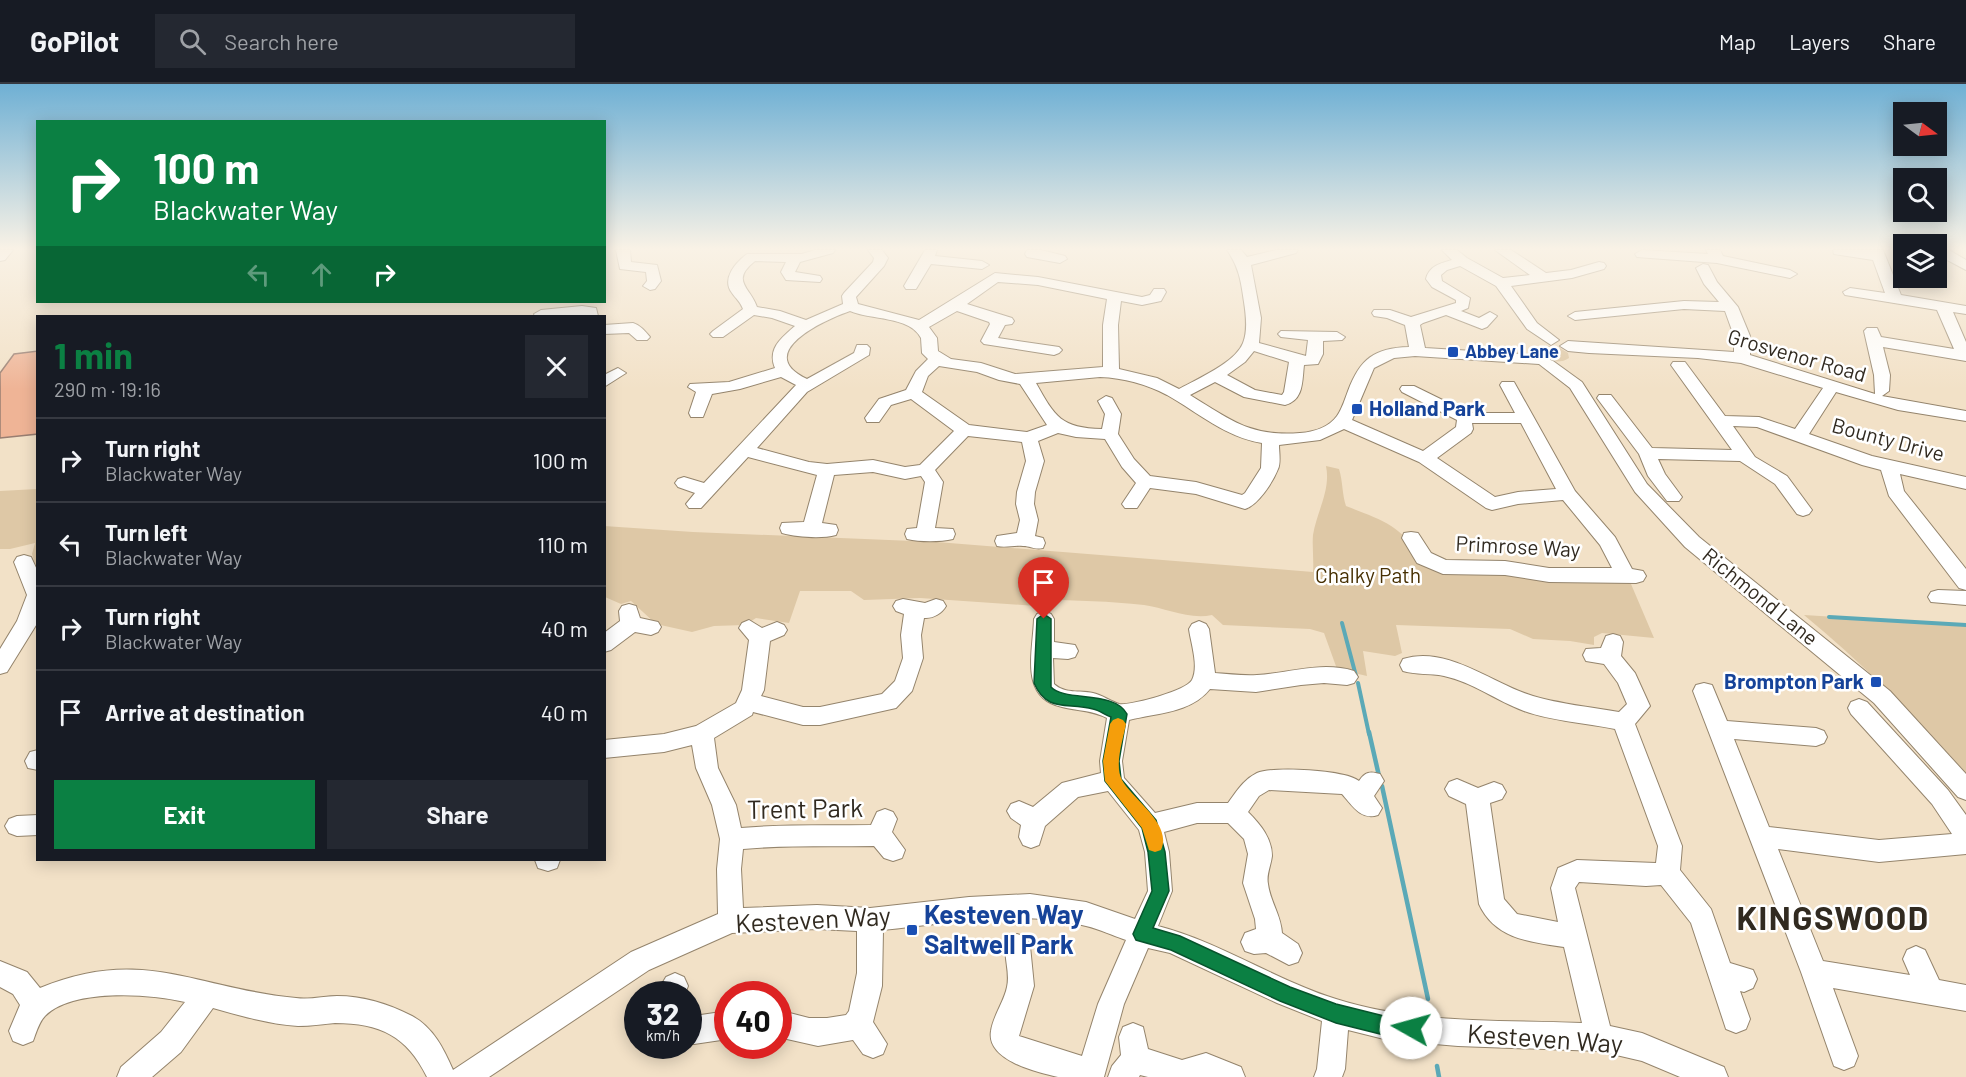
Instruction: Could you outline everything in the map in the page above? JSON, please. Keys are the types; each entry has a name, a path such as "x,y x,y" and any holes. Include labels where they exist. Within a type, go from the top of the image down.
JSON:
{"street":[{"path":"744,296 751,310"},
{"path":"849,296 851,306 860,312 909,321 920,326 929,338 930,353 937,360 979,368 1013,380 1088,372 1143,378 1181,394 1228,428 1250,436 1271,439 1287,440 1315,436 1343,422 1350,411 1362,377 1372,361 1396,352 1502,355 1539,347 1573,358"},
{"path":"920,326 968,296"},
{"path":"1111,373 1109,312 1115,296"},
{"path":"1117,296 1150,301 1157,296"},
{"path":"1181,394 1215,375 1240,357 1250,345 1253,336 1250,296"},
{"path":"1412,323 1425,315 1449,311 1463,305 1463,298 1460,296"},
{"name":"Richmond Lane","path":"1509,296 1539,347 1576,385 1641,488 1692,542 1882,697 1966,790"},
{"path":"1722,296 1731,307 1742,336 1743,358"},
{"path":"1874,296 1966,310"},
{"path":"956,305 1003,321 998,324 989,341 1035,353 1054,350"},
{"path":"1575,316 1684,305 1731,307"},
{"path":"808,385 783,371 779,361 780,354 792,336 805,325 823,315 851,306"},
{"path":"1944,308 1965,356"},
{"path":"719,336 751,310 775,314 805,325"},
{"path":"541,311 595,311"},
{"path":"1449,311 1482,324 1490,316"},
{"path":"1379,313 1390,314 1412,323"},
{"path":"606,330 638,332 647,319"},
{"path":"1412,323 1418,351"},
{"path":"1286,334 1337,337"},
{"path":"1250,345 1297,360 1312,361 1315,354 1316,336"},
{"path":"1881,391 1882,375 1874,336 1965,356"},
{"name":"Grosvenor Road","path":"1539,347 1556,366 1573,358 1615,350 1672,350 1743,358 1801,374 1893,405 1966,416"},
{"path":"684,483 701,497 801,389 861,355 861,348"},
{"name":"Richmond Lane","path":"1573,358 1576,385"},
{"path":"913,393 916,380 925,368 937,360"},
{"path":"1215,375 1250,394 1285,400 1292,394 1297,360"},
{"path":"1697,366 1670,365 1720,421 1749,461 1786,485 1803,510"},
{"path":"697,413 700,388 736,385 783,371"},
{"path":"1026,380 1048,419 1057,427 1084,434 1110,434"},
{"path":"1343,422 1425,458 1492,504 1518,498 1568,494 1508,385"},
{"name":"Bounty Drive","path":"1799,436 1832,386"},
{"path":"1861,386 1932,401"},
{"path":"1408,392 1466,418 1525,418"},
{"path":"872,417 885,402 913,393"},
{"path":"913,393 933,410 964,430 1029,438 1057,427"},
{"path":"1605,398 1647,453 1657,476 1673,497"},
{"path":"1106,401 1113,414 1110,434 1128,463 1145,482 1174,483 1202,488 1245,503 1270,468 1271,439"},
{"path":"1425,458 1465,429 1466,418"},
{"name":"Bounty Drive","path":"1720,421 1759,422 1889,466 1966,483"},
{"path":"745,450 808,468 827,470 873,466 905,473 925,470 964,430"},
{"path":"1004,541 1030,541 1029,520 1025,504 1035,460 1029,438"},
{"path":"1647,453 1745,456"},
{"path":"1889,466 1895,492 1966,583"},
{"path":"789,528 820,529 827,470"},
{"path":"925,470 934,482 920,533 946,534"},
{"path":"1131,504 1145,482"},
{"name":"Primrose Way","path":"1411,538 1424,558 1443,567 1505,568 1550,575 1631,576 1608,542 1568,494"},
{"path":"30,568 36,591"},
{"path":"1938,597 1966,598"},
{"path":"0,666 34,608 36,599"},
{"path":"749,702 803,716 820,716 854,707 890,708 904,685 913,658 909,608 927,611 936,606"},
{"path":"1044,619 1042,683 1050,695 1096,703 1119,714 1131,709 1178,702 1195,691 1204,680 1205,668 1196,626"},
{"path":"606,643 637,621"},
{"path":"606,750 702,734 744,710 753,690 762,632"},
{"path":"1043,649 1068,651"},
{"path":"1605,651 1627,679 1639,706 1623,722"},
{"path":"1410,665 1442,667 1471,676 1499,700 1623,722"},
{"path":"1204,680 1256,684 1322,667 1347,677"},
{"path":"1704,691 1814,972 1844,1056"},
{"path":"1760,836 1879,851 1963,834 1940,797 1872,732 1859,708"},
{"path":"1017,944 1021,986 1004,1034 1008,1045 1091,1075 1111,1004 1160,891 1157,852 1150,825 1113,781 1111,761 1119,714"},
{"path":"1623,722 1670,846 1667,873 1702,917 1732,976 1736,1019"},
{"path":"1719,729 1816,737"},
{"path":"702,734 707,768 724,805 732,839 729,869 731,921"},
{"path":"1234,813 1251,789 1266,780 1348,785 1367,795"},
{"path":"1028,823 1070,790 1089,784 1113,781"},
{"path":"1476,793 1485,837 1492,904 1508,922 1525,929 1574,936"},
{"path":"1150,825 1197,813 1234,813 1254,834 1260,855 1255,883 1268,919 1271,945"},
{"name":"Trent Park","path":"732,839 788,834 813,837 886,835"},
{"path":"1599,1037 1563,888 1568,876 1577,871 1646,875 1667,873"},
{"name":"Kesteven Way","path":"464,1077 640,961 731,921 817,916 870,920 969,909 1030,906 1086,914 1142,934 1173,942 1286,994 1336,1013 1388,1026 1458,1032 1599,1037 1642,1047 1714,1077"},
{"path":"792,1028 805,1033 865,1034 872,967 870,920"},
{"path":"1916,959 1931,992"},
{"path":"1814,972 1966,998"},
{"path":"0,974 16,979 29,990 35,1007"},
{"path":"22,1031 35,1007 60,993 92,982 124,979 168,984 206,995 297,1012 342,1010 373,1014 406,1027 428,1050 442,1077"},
{"path":"142,1074 171,1042 206,995"},
{"path":"1328,1077 1331,1069 1336,1013"},
{"path":"1130,1057 1182,1074 1206,1067 1231,1077"}],"green space":[{"path":"1544,346 1557,346 1568,353 1569,358 1561,361 1548,359 1538,351"},
{"name":"Chalky Path","path":"1326,466 1339,469 1346,506 1390,525 1406,538 1422,559 1624,579 1631,584 1654,638 1602,633 1594,637 1594,645 1533,639 1510,629 1396,625 1402,653 1395,656 1363,651 1367,676 1337,669 1324,633 1310,629 1223,625 1212,615 1186,615 1152,606 1042,599 1036,606 920,598 864,600 851,591 800,591 789,623 756,618 745,625 714,626 692,632 656,624 631,601 621,604 606,597 606,526 937,542 1313,572 1313,535 1327,484"},
{"path":"36,489 36,564 32,554 35,543 0,549 0,491"},
{"path":"1804,615 1966,625 1966,773 1888,691"}],"building":[{"path":"36,351 36,434 0,438 0,373 14,354"}],"waterway":[{"path":"1829,617 1966,625"},
{"path":"1342,623 1356,676"},
{"path":"1358,683 1369,734"},
{"path":"1369,732 1379,776"},
{"path":"1382,786 1428,999"},
{"path":"1437,1066 1439,1077"}],"slow traffic":[{"path":"1118,724 1111,761 1113,781 1150,825 1155,845"}],"place":[{"name":"Abbey Lane","path":"1453,352"},
{"name":"Holland Park","path":"1357,409"},
{"name":"Brompton Park","path":"1876,682"},
{"name":"Kesteven Way Saltwell Park","path":"912,930"}],"district":[{"name":"KINGSWOOD","path":"1833,918"}],"route":[{"path":"1044,619 1042,683 1045,690 1059,699 1096,703 1119,714 1111,761 1113,781 1150,825 1157,852 1160,891 1142,934 1173,942 1286,994 1336,1013 1388,1026 1411,1028"}]}
